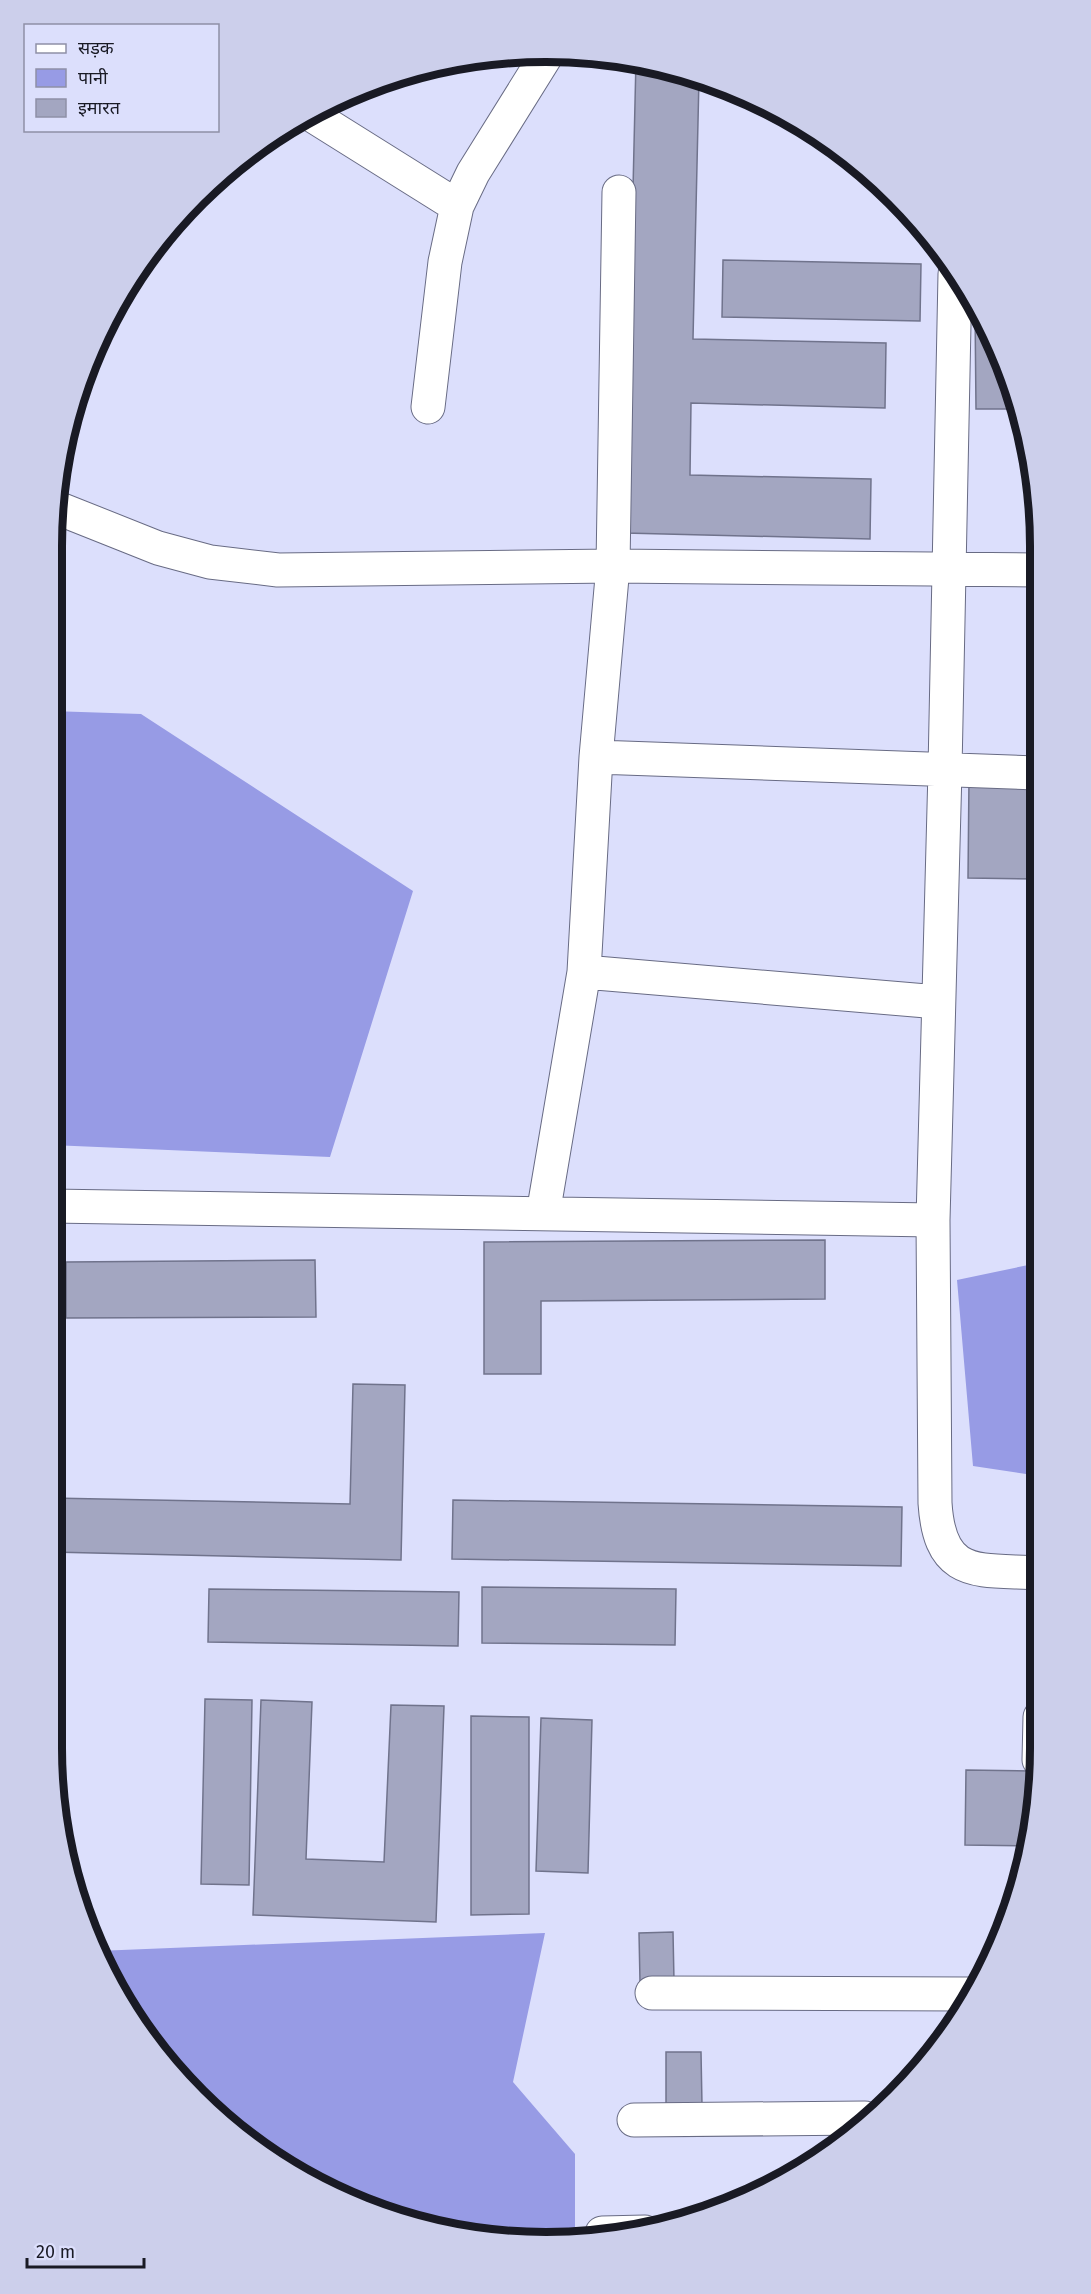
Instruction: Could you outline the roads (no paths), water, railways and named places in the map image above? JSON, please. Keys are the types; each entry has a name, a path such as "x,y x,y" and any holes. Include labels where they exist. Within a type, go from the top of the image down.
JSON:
{"street":[{"path":"428,407 445,262 456,206 473,173 542,62"},
{"path":"317,119 456,206"},
{"path":"543,1214 585,972 596,757 613,566 619,192"},
{"path":"955,288 933,1221 936,1526 944,1548 955,1560 971,1568 1030,1572"},
{"path":"63,510 158,548 199,560 278,570 613,566 1030,570"},
{"path":"596,757 1030,773"},
{"path":"585,972 938,1002"},
{"path":"62,1206 933,1221"},
{"path":"652,1992 961,1996"},
{"path":"634,2120 857,2118"}],"water":[{"path":"62,711 141,714 413,891 330,1157 62,1145"},
{"path":"1030,1265 1030,1475 973,1466 957,1280"},
{"path":"545,1933 513,2082 575,2154 575,2229 564,2231 514,2231 451,2223 420,2216 360,2196 303,2168 226,2112 182,2068 143,2017 105,1951"}]}
